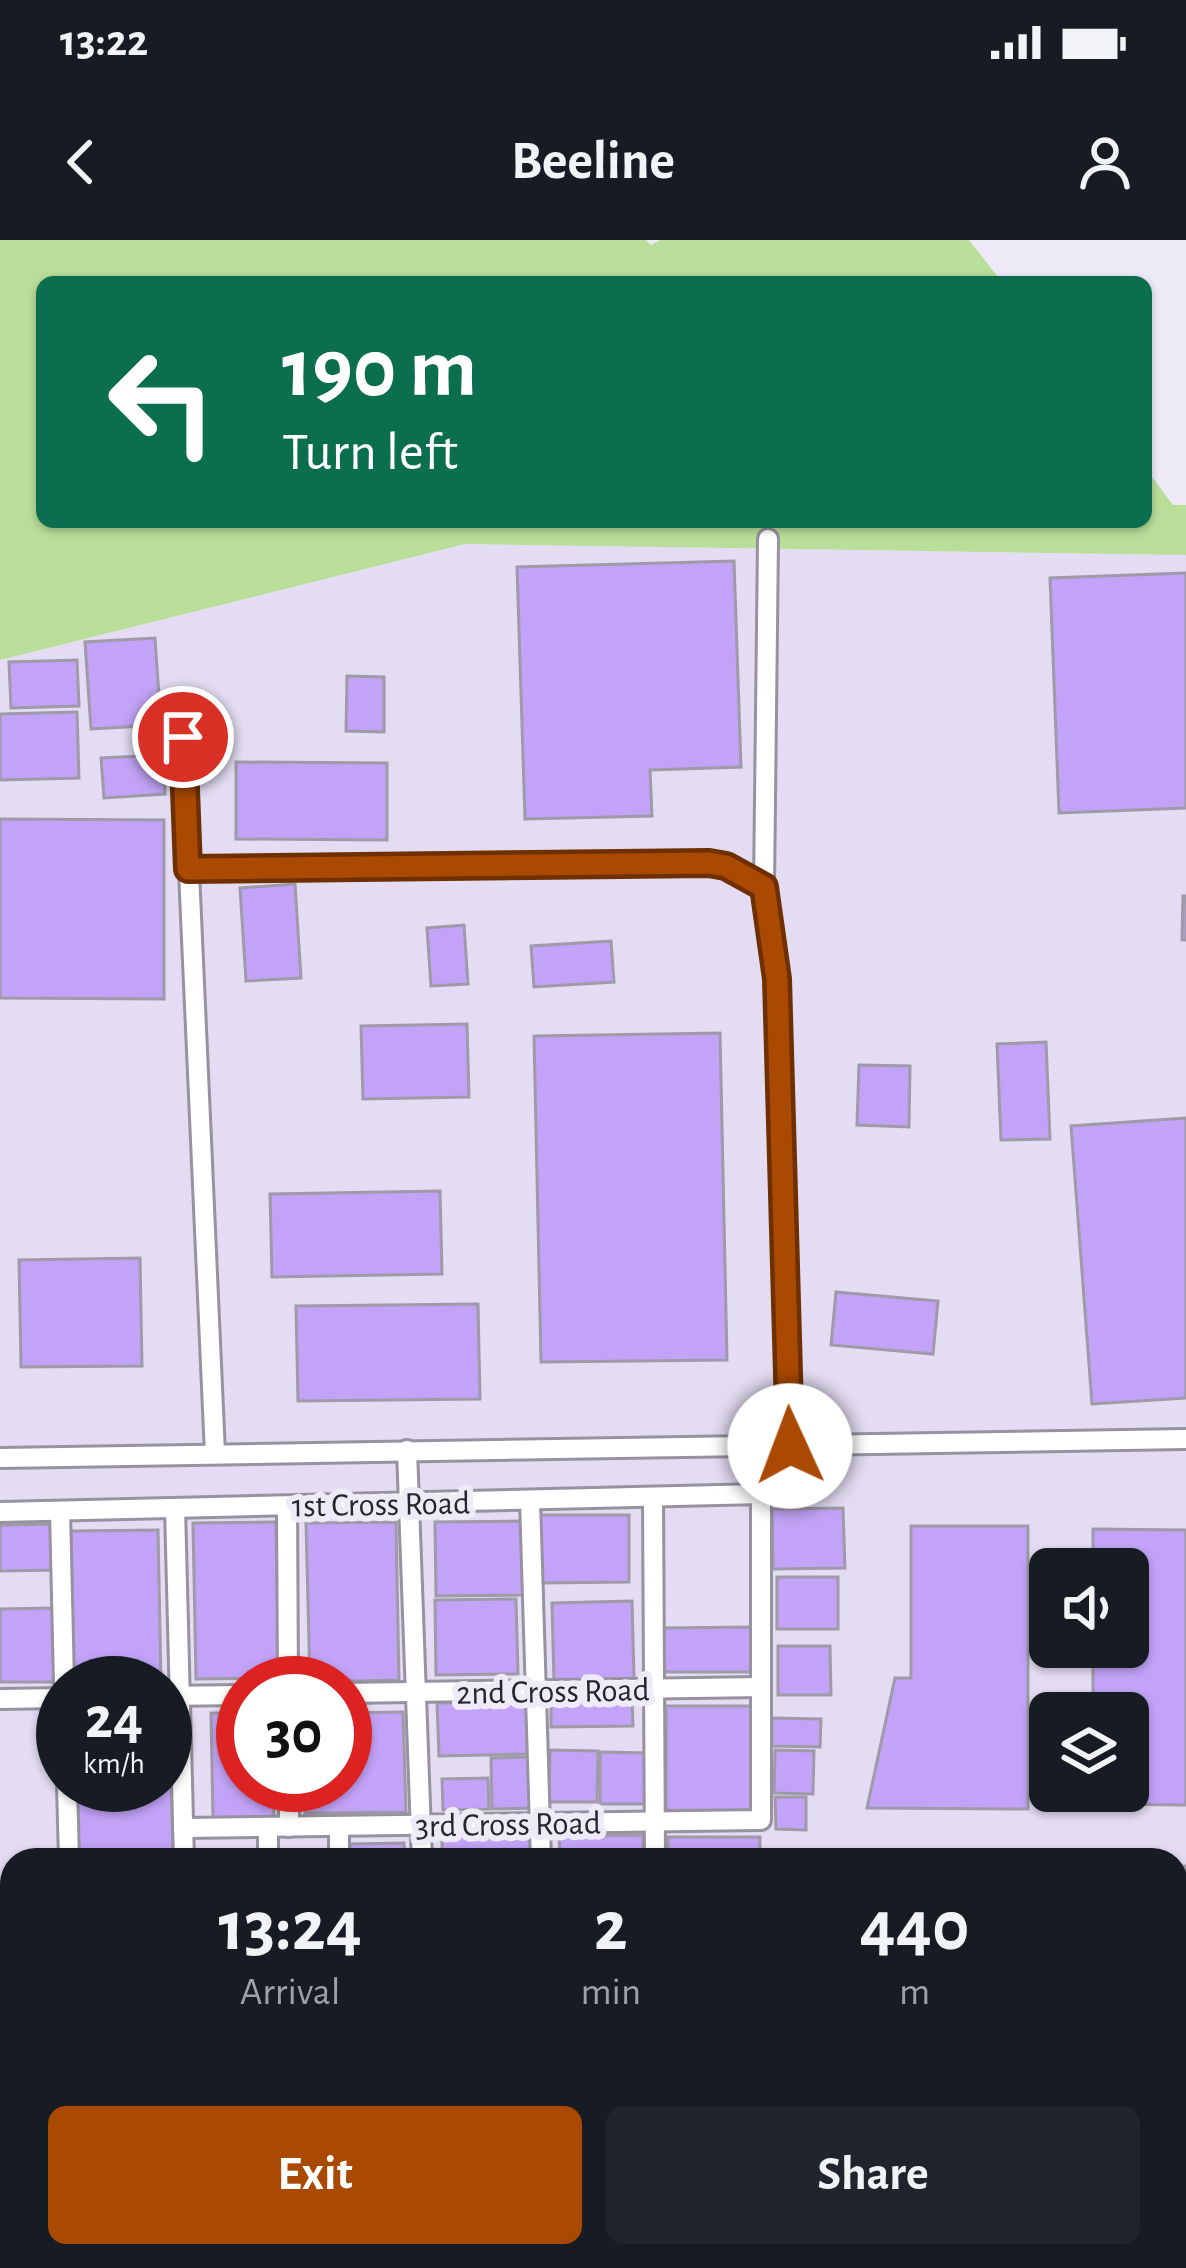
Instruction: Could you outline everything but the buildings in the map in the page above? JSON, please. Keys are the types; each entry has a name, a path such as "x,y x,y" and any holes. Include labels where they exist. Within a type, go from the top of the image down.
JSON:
{"street":[{"path":"768,539 764,887 777,979 790,1446"},
{"path":"183,737 215,1454"},
{"path":"188,869 709,863 726,866 764,887"},
{"path":"0,1458 1186,1439"},
{"path":"407,1450 422,1848"},
{"name":"1st Cross Road","path":"0,1512 761,1494 761,1687"},
{"path":"653,1497 655,1848"},
{"path":"530,1500 541,1848"},
{"path":"287,1505 289,1656"},
{"path":"173,1656 175,1508"},
{"path":"60,1511 63,1656"},
{"name":"2nd Cross Road","path":"372,1693 761,1687"},
{"name":"3rd Cross Road","path":"183,1828 761,1820 761,1687"},
{"path":"0,1699 36,1698"},
{"path":"68,1812 70,1848"},
{"path":"182,1812 184,1848"},
{"path":"289,1812 289,1827"},
{"path":"339,1826 339,1848"},
{"path":"268,1827 268,1848"}],"shaded area":[{"path":"465,544 1186,555 1186,1848 0,1848 0,660"}],"green space":[{"path":"0,240 646,240 651,245 660,240 969,240 997,276 36,276 36,528 1152,528 1152,477 1173,505 1186,505 1186,555 465,544 0,660"}],"route":[{"path":"183,737 188,869 709,863 726,866 764,887 777,979 790,1446"}]}
